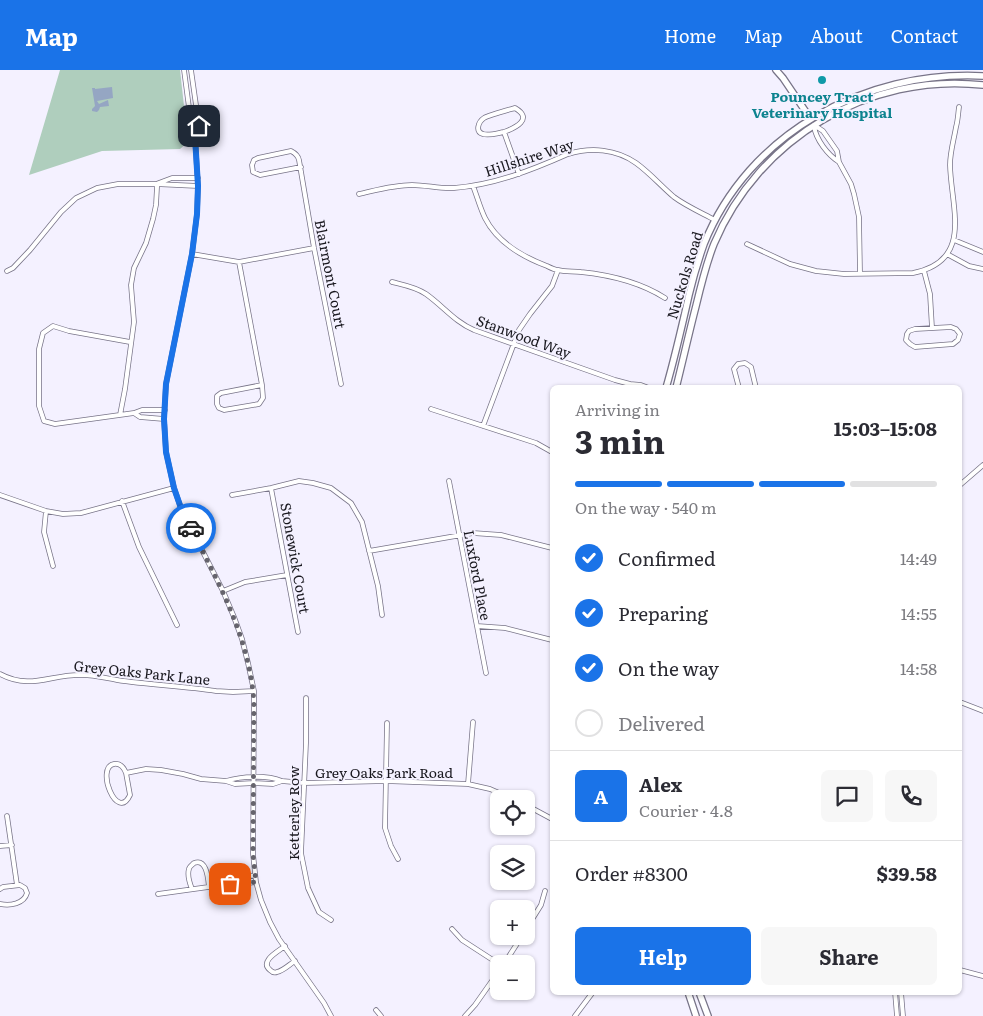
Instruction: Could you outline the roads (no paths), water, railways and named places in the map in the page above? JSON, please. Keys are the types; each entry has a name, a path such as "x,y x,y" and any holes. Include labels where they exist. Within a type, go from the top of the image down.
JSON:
{"main road":[{"path":"776,70 814,124"},
{"name":"Nuckols Road","path":"667,385 698,262 715,220 730,195 750,168 774,144 809,117 853,94 909,78 957,74 983,76"},
{"name":"Nuckols Road","path":"677,385 705,271 714,244 741,196 762,169 781,150 814,124 858,102 892,91 932,85 983,86"},
{"path":"689,995 696,1016"},
{"path":"700,995 708,1016"}],"street":[{"path":"184,70 192,130 195,137 198,178 197,214 192,254 166,384 164,419 166,452 174,488 182,511 223,591 242,639 254,691 253,854 256,882 261,900 270,922 331,1016"},
{"path":"192,70 199,126 195,137"},
{"path":"515,108 520,111 522,120 520,124 504,132 484,135 480,133 478,126 482,119 515,108"},
{"path":"747,244 790,264 831,274 913,273 924,271 937,264 947,254 954,240 956,224 950,160 959,108"},
{"path":"814,124 815,133 831,157 839,162"},
{"path":"814,124 824,131 837,151 839,162 851,184 859,217 860,273"},
{"path":"504,132 519,174"},
{"name":"Hillshire Way","path":"359,194 404,185 448,188 473,186 538,168 568,154 589,150 604,150 635,162 676,198 715,220"},
{"path":"291,151 298,155 300,167 260,175 254,172 252,165 254,160 258,158 291,151"},
{"name":"Blairmont Court","path":"300,167 341,384"},
{"path":"156,184 172,178 198,178"},
{"path":"7,271 13,268 61,212 76,198 96,188 118,184 198,186"},
{"path":"120,415 134,322 131,285 134,268 146,243 153,219 156,205 156,184"},
{"path":"473,186 485,219 500,239 524,256 558,270 612,277 642,286 664,298"},
{"path":"954,240 983,252"},
{"path":"192,254 239,262 314,248"},
{"path":"947,254 969,266 983,269"},
{"path":"239,262 262,385 263,398 259,404 224,410 217,404 217,396 221,393 262,385"},
{"path":"483,426 523,323 552,286 558,270"},
{"path":"924,271 930,294 932,328"},
{"name":"Stanwood Way","path":"392,282 411,287 425,294 454,319 467,327 629,385"},
{"path":"130,342 69,331 53,326 43,333 39,349 39,406 44,421 55,424 134,413 142,410 165,410"},
{"path":"932,328 954,328 958,332 959,337 956,343 915,346 906,340 907,334 912,330 932,328"},
{"path":"738,385 734,370 738,364 745,363 751,367 755,385"},
{"path":"431,409 536,443 550,451"},
{"path":"134,413 140,417 164,419"},
{"path":"962,482 983,465"},
{"path":"232,495 299,481 330,488 350,503 362,522 378,586 382,615"},
{"name":"Luxford Place","path":"449,481 486,673"},
{"path":"0,495 46,511 63,514 81,513 174,488"},
{"name":"Stonewick Court","path":"271,488 298,632"},
{"path":"122,501 139,547 177,624"},
{"path":"46,511 44,532 53,566"},
{"path":"369,551 473,533 501,536 550,548"},
{"path":"223,591 245,582 287,575"},
{"path":"477,626 505,628 550,639"},
{"name":"Grey Oaks Park Lane","path":"0,674 28,682 82,674 116,680 216,691 254,691"},
{"name":"Ketterley Row","path":"306,698 301,852 308,888 319,912 331,920"},
{"path":"962,703 983,711"},
{"path":"468,784 473,722"},
{"path":"387,723 385,828 398,859"},
{"name":"Grey Oaks Park Road","path":"112,764 116,764 124,768 126,773 130,795 126,801 118,802 112,796 106,772 112,764"},
{"name":"Grey Oaks Park Road","path":"126,773 146,769 161,770 235,784 273,784 282,781"},
{"name":"Grey Oaks Park Road","path":"226,781 234,778 254,777 304,783 386,780 468,784 490,790"},
{"path":"535,810 550,818"},
{"path":"7,816 17,885"},
{"path":"0,846 12,845"},
{"path":"192,889 188,870 190,866 198,863 202,864 205,868 209,887"},
{"path":"230,884 234,879 255,875"},
{"path":"158,894 256,882"},
{"path":"0,889 20,885 25,888 28,894 26,899 20,902 0,904"},
{"path":"535,915 541,905 545,891"},
{"path":"452,929 462,940 490,958"},
{"path":"285,946 269,958 268,969 275,973 295,961"},
{"path":"962,971 983,976"},
{"path":"465,1016 490,984"},
{"path":"574,1016 592,995"},
{"path":"895,995 897,1016"},
{"path":"901,995 903,1016"},
{"path":"376,1010 381,1016"}],"water":[{"path":"112,87 113,98 97,101 99,104 108,100 109,106 100,107 97,112 92,111 95,106 92,88"}],"place":[{"name":"Pouncey Tract Veterinary Hospital","path":"822,80"}]}
